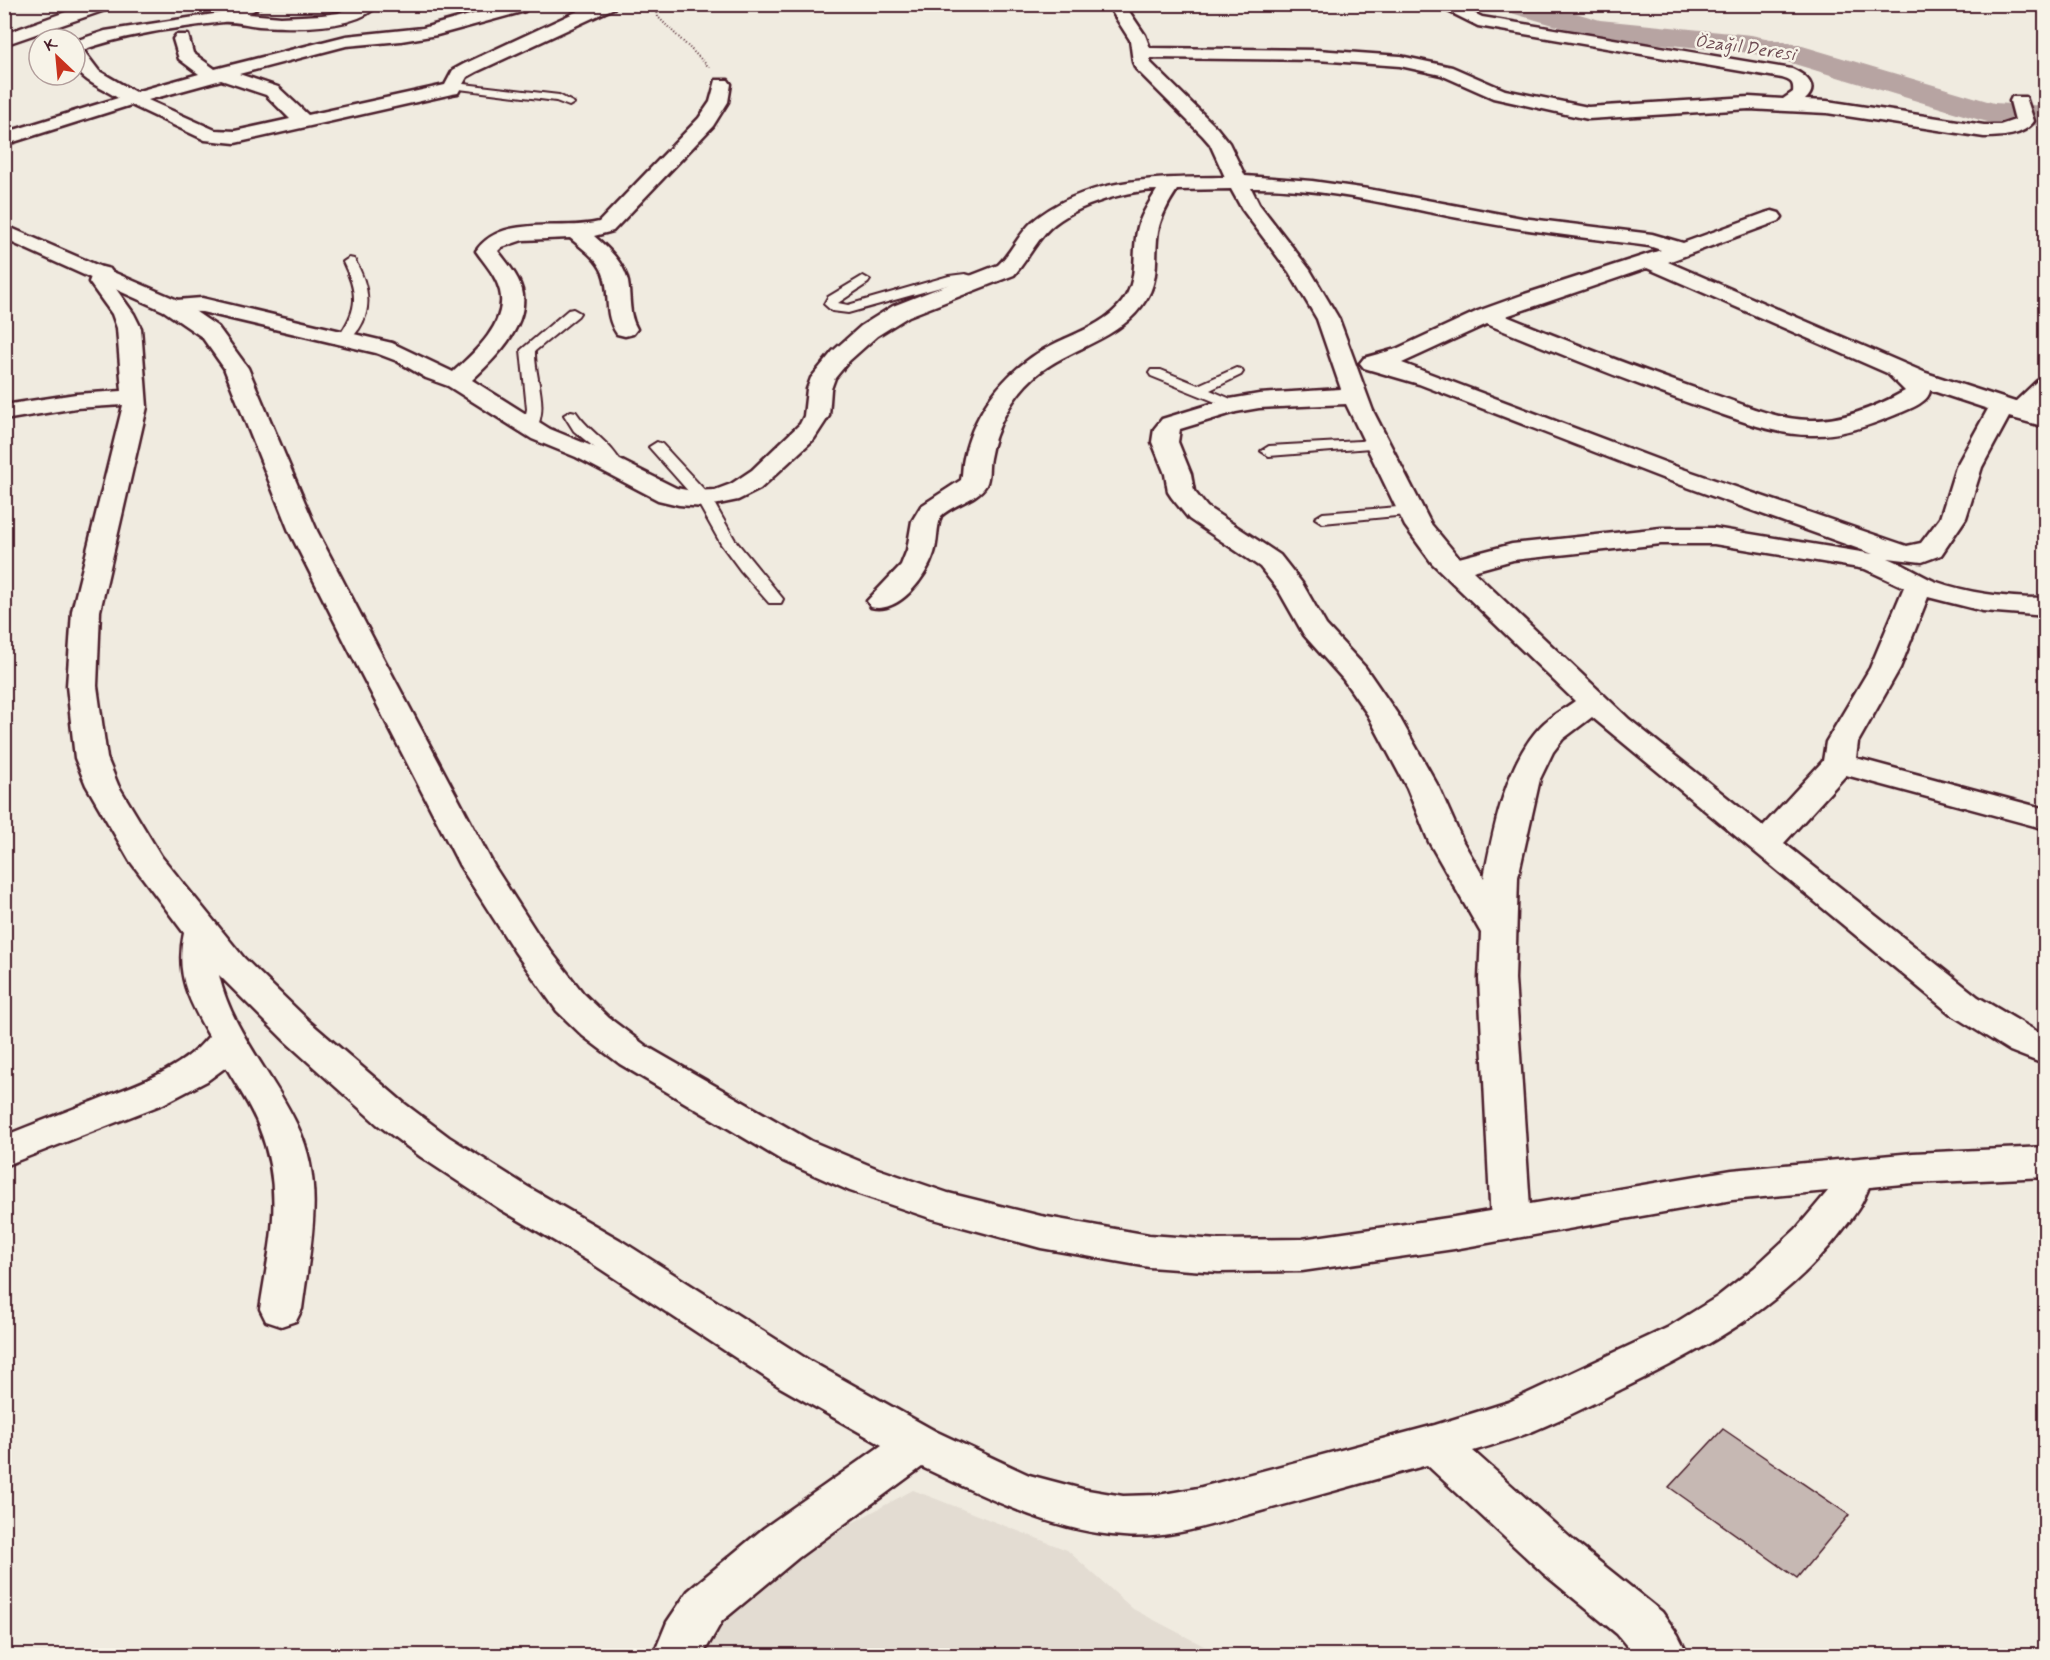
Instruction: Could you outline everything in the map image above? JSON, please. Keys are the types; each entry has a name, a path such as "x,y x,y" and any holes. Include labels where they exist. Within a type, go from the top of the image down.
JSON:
{"street":[{"path":"4,40 105,4"},
{"path":"87,44 105,36 224,17 256,4"},
{"path":"224,17 272,21 321,20 353,15 371,4"},
{"path":"87,69 135,100 183,124 220,137 235,136 452,89 459,74 470,68 608,4"},
{"path":"1115,4 1138,38 1142,65 1219,143 1248,205 1299,270 1314,293 1328,319 1356,396 1418,526 1454,568 1618,726 1965,1006 2023,1042 2046,1052"},
{"path":"1442,4 1478,21 1786,73 1799,78 1803,85 1802,93 1787,105"},
{"path":"473,15 526,6"},
{"path":"4,139 355,39 427,32 526,6"},
{"path":"182,39 185,55 219,76 272,91 303,121"},
{"path":"1141,53 1317,55 1400,61 1446,72 1500,94 1588,113 1732,103 1787,105 1827,107 1940,126 2001,131 2025,121 2019,101"},
{"path":"457,381 476,364 494,342 511,308 511,292 487,251 489,246 494,241 514,235 596,231 611,222 706,122 719,102 722,84"},
{"path":"172,306 202,305 384,348 405,356 434,373 457,381 530,428 615,466 667,494 678,498 704,499 737,492 749,485 807,431 819,409 818,398 823,379 845,352 871,329 912,307 1006,270 1016,260 1038,228 1076,203 1117,188 1171,184 1279,183 1341,191 1495,220 1652,240 1684,250"},
{"path":"881,601 898,588 913,567 921,550 927,515 938,505 973,484 977,459 993,413 1023,374 1065,346 1124,316 1147,274 1147,238 1164,194 1171,184"},
{"path":"1344,367 1395,358 1486,316 1718,239 1772,217"},
{"path":"4,231 172,306 210,332 236,368 303,531 477,866 527,944 570,1002 596,1027 633,1055 797,1151 864,1180 934,1204 1041,1232 1149,1251 1218,1256 1302,1255 1511,1223 1732,1185 1853,1174 2046,1162"},
{"path":"577,232 601,254 615,276 617,314 625,329"},
{"path":"1648,261 1896,369 2046,420"},
{"path":"102,274 100,282 123,314 129,328 135,407 86,610 82,686 91,758 102,785 147,861 201,932 231,966 298,1032 391,1114 435,1147 514,1198 605,1251 795,1374 919,1444 1020,1492 1082,1509 1123,1516 1158,1515 1198,1508 1435,1443 1521,1417 1682,1340 1732,1309 1769,1280 1812,1240 1847,1196 1853,1174"},
{"path":"1486,316 1663,387 1771,422 1796,426 1812,428 1870,417 1888,411 1918,394 1918,391 1896,369"},
{"path":"1376,362 1428,379 1671,473 1888,550 1907,554 1922,554 1931,549 1953,518 1961,485 1969,467 2010,409 2046,386"},
{"path":"1356,396 1259,401 1233,405 1171,424 1167,429 1165,442 1178,474 1181,492 1198,513 1270,561 1292,589 1314,629 1354,674 1383,715 1423,788 1446,842 1498,932"},
{"path":"4,412 76,401 134,397"},
{"path":"1454,568 1495,556 1537,549 1660,536 1714,536 1868,561 1887,566 1919,584 1983,603 2046,607"},
{"path":"1764,844 1839,763 1842,742 1885,668 1919,584"},
{"path":"1511,1223 1497,979 1501,878 1524,779 1538,751 1552,732 1593,702"},
{"path":"1839,763 2046,819"},
{"path":"201,932 197,955 206,999 278,1125 294,1179 295,1209 281,1309"},
{"path":"4,1152 149,1094 194,1072 213,1057 228,1038"},
{"path":"1435,1443 1579,1575 1628,1612 1653,1636 1661,1651 1660,1656"},
{"path":"677,1656 684,1638 705,1606 781,1542 919,1444"}],"lane":[{"path":"455,86 559,98 569,103"},
{"path":"345,338 360,316 362,303 360,286 349,262"},
{"path":"863,280 833,300 831,304 837,308 848,309 954,279 965,278 978,282"},
{"path":"530,428 535,411 526,363 528,350 573,313"},
{"path":"1200,390 1236,372"},
{"path":"1156,373 1233,405"},
{"path":"571,415 574,423 603,444 612,455 615,466"},
{"path":"1269,451 1378,444"},
{"path":"657,447 704,499 727,541 747,568 775,599"},
{"path":"1323,518 1411,511"}],"path":[{"path":"656,4 657,17 709,67 722,84"}],"shaded area":[{"path":"913,1490 1067,1550 1133,1609 1221,1655 700,1656 704,1643 789,1557"}],"building":[{"path":"1723,1429 1849,1515 1797,1578 1669,1487"}],"waterway":[{"name":"Özağıl Deresi","path":"1511,4 1598,29 1751,44 1788,52 1992,113 2046,116"}]}
